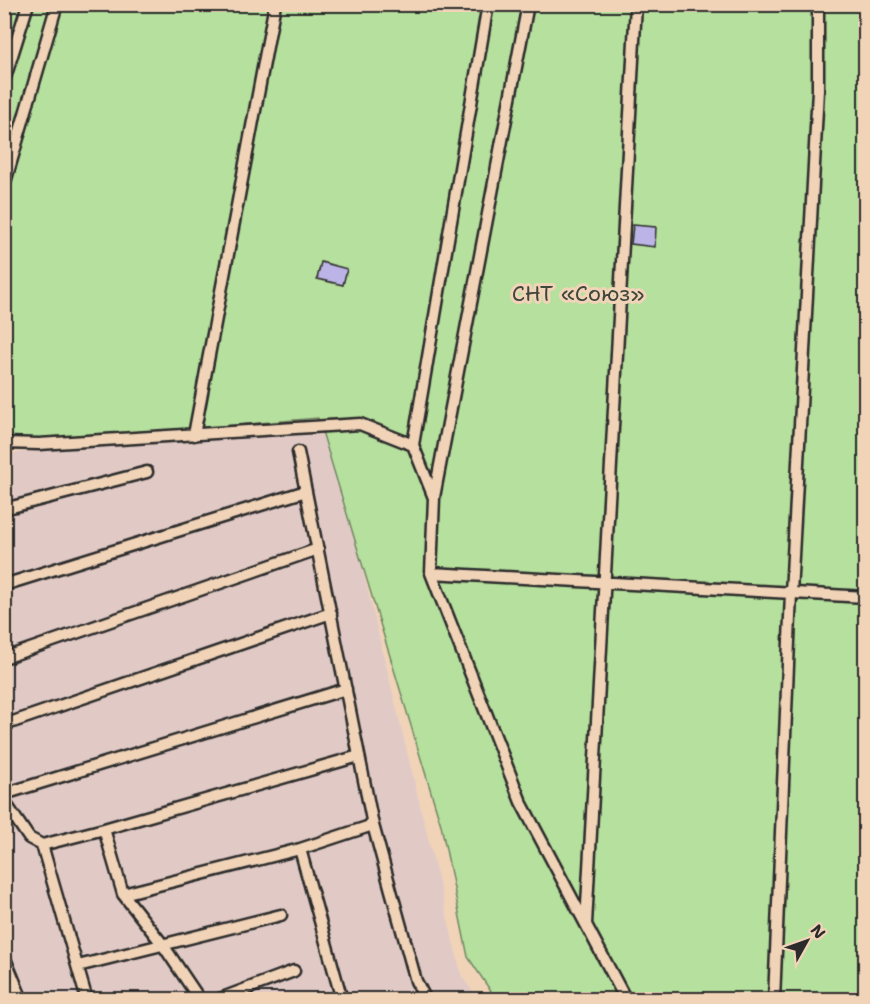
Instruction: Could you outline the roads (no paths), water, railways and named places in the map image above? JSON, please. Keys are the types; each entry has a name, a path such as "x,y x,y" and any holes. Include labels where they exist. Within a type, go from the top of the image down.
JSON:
{"lane":[{"path":"4,81 28,4"},
{"path":"4,186 57,4"},
{"path":"194,435 274,4"},
{"path":"434,498 413,445 488,4"},
{"path":"528,4 434,498 431,573 521,802 626,999"},
{"path":"586,924 636,4"},
{"path":"774,999 791,593 818,90 818,4"},
{"path":"4,443 39,444 360,424 413,445"},
{"path":"298,452 373,825 416,981 426,999"},
{"path":"4,509 147,472"},
{"path":"4,585 306,492"},
{"path":"4,658 318,549"},
{"path":"431,573 866,597"},
{"path":"4,725 331,613"},
{"path":"4,794 346,689"},
{"path":"4,801 29,838 42,845 359,756"},
{"path":"123,894 300,849 373,825"},
{"path":"104,829 123,894 164,945 200,999"},
{"path":"42,845 87,999"},
{"path":"300,849 342,999"},
{"path":"78,966 281,915"},
{"path":"4,956 22,999"},
{"path":"218,999 294,971"}],"park label":[{"name":"СНТ «Союз»","path":"578,293"}]}
